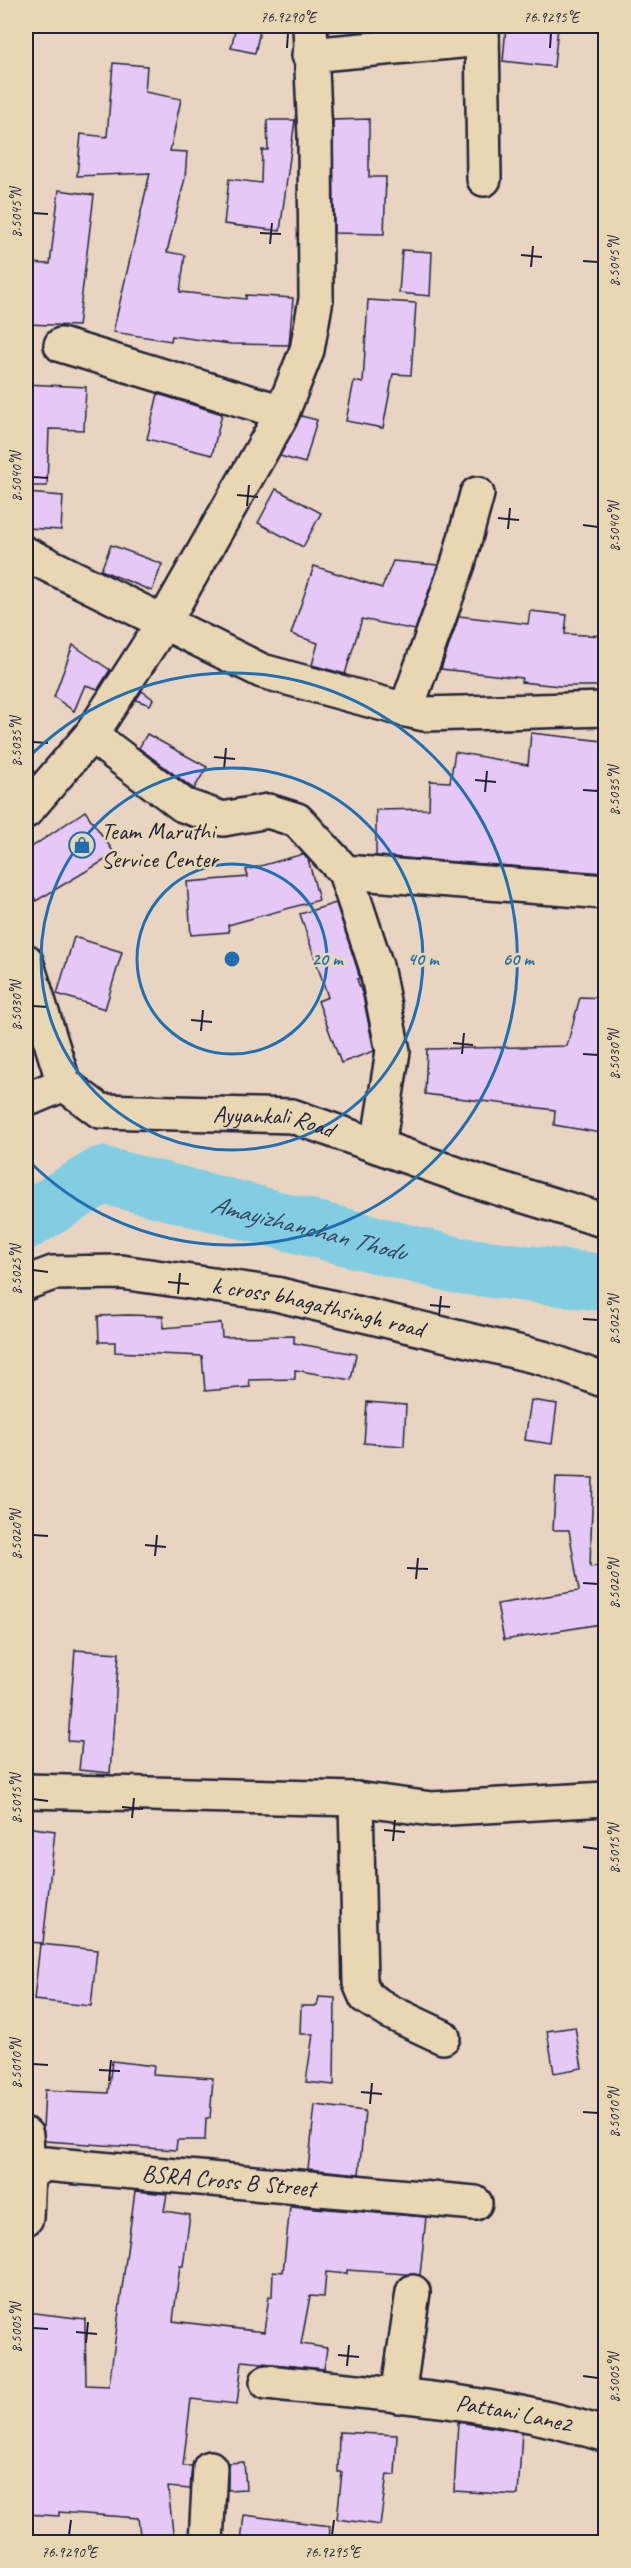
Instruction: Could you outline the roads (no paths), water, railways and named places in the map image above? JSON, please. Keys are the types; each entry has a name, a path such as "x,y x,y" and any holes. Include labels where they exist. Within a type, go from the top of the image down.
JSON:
{"street":[{"path":"26,811 91,735 164,622 282,412 307,350 316,299 315,136 309,40 482,32 484,179"},
{"path":"61,345 282,412"},
{"path":"406,710 458,564 477,494"},
{"path":"26,554 262,671 406,710 424,714 606,709"},
{"path":"91,735 183,805 223,819 268,811 297,820 345,872 376,966 393,1051 378,1146"},
{"path":"345,872 606,892"},
{"path":"26,961 64,1084 26,1100"},
{"name":"Ayyankali Road","path":"64,1084 100,1111 292,1116 482,1183 606,1221"},
{"name":"k cross bhagathsingh road","path":"26,1283 53,1273 121,1272 276,1294 543,1358 606,1381"},
{"path":"26,1791 356,1799 432,1809 606,1799"},
{"path":"356,1799 360,1983 366,1997 390,2012 443,2037"},
{"path":"26,2135 28,2174 26,2218"},
{"name":"BSRA Cross B Street","path":"28,2174 45,2164 475,2203"},
{"path":"409,2397 413,2292"},
{"name":"Pattani Lane2","path":"267,2382 409,2397 542,2416 606,2435"},
{"path":"206,2542 210,2468"}],"waterway":[{"name":"Amayizhanchan Thodu","path":"26,1221 102,1175 456,1265 606,1283"}],"place":[{"name":"Team Maruthi Service Center","path":"82,845"}]}
